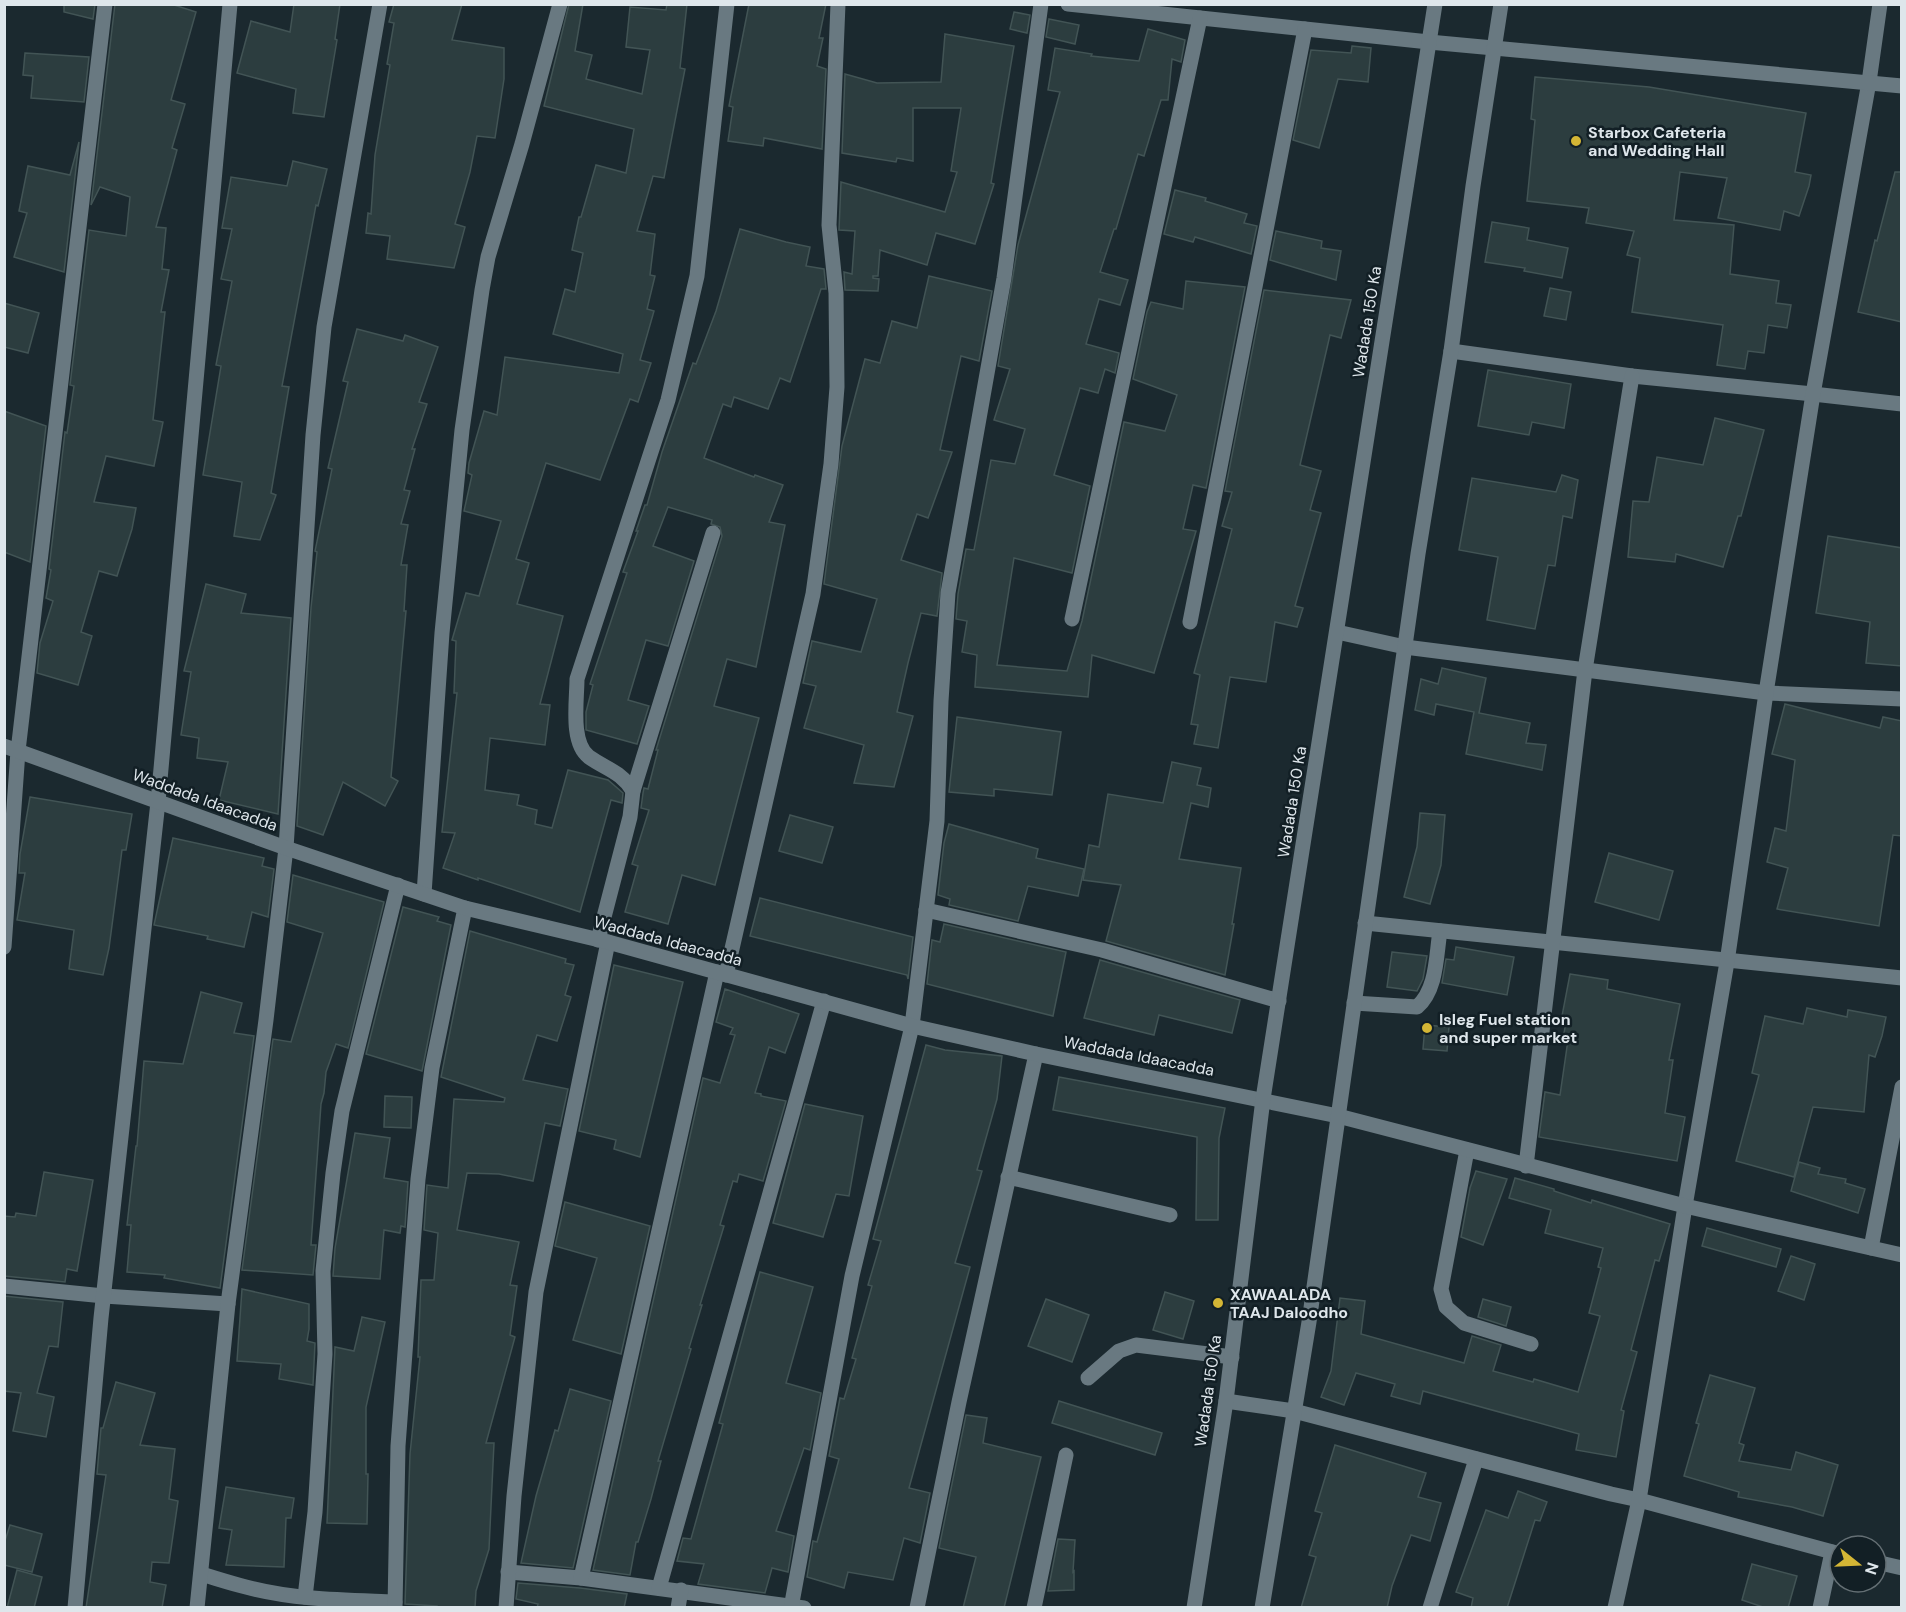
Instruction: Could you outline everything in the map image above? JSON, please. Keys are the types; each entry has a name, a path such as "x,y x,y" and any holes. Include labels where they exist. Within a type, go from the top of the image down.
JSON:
{"street":[{"path":"4,947 11,748 105,4"},
{"path":"75,1608 104,1296 158,802 230,4"},
{"path":"198,1608 228,1304 266,1020 286,848 313,435 324,327 380,4"},
{"path":"424,894 443,621 462,430 482,290 488,257 560,4"},
{"path":"633,792 626,780 586,755 579,741 576,724 578,679 668,400 697,276 727,4"},
{"path":"581,1578 813,594 831,464 837,387 836,293 829,225 838,4"},
{"path":"507,1572 681,1590 796,1607 852,1276 912,1026 937,821 948,593 1004,278 1041,4"},
{"path":"1068,4 1429,42 1902,86"},
{"name":"Wadada 150 Ka","path":"1194,1608 1232,1357 1263,1099 1435,4"},
{"path":"1262,1608 1338,1116 1418,554 1451,351 1501,4"},
{"path":"1615,1608 1639,1500 1685,1206 1727,962 1813,394 1869,82 1880,4"},
{"path":"1072,619 1200,18"},
{"path":"1190,622 1305,29"},
{"path":"1451,351 1632,376 1902,404"},
{"path":"1526,1166 1585,670 1632,376"},
{"path":"506,1608 507,1572 536,1292 603,941 630,817 633,792 713,533"},
{"path":"1336,632 1405,647 1766,693 1902,699"},
{"name":"Waddada Idaacadda","path":"11,748 286,848 465,908 603,941 912,1026 1338,1116 1685,1206 1902,1256"},
{"path":"305,1597 315,1512 320,1437 325,1354 323,1271 333,1173 342,1111 398,885"},
{"path":"201,1574 280,1601 305,1597 395,1605 398,1446 418,1179 432,1068 465,908"},
{"path":"926,910 1102,950 1279,1001"},
{"path":"1365,923 1727,962 1902,978"},
{"path":"1354,1003 1416,1007 1424,1000 1431,986 1440,931"},
{"path":"659,1588 824,1001"},
{"path":"917,1608 1036,1054"},
{"path":"1871,1248 1902,1087"},
{"path":"1467,1150 1441,1289 1446,1307 1464,1323 1531,1344"},
{"path":"1008,1178 1170,1215"},
{"path":"4,1286 104,1296 228,1304"},
{"path":"1088,1378 1119,1351 1136,1345 1232,1357"},
{"path":"1226,1401 1294,1411 1828,1551"},
{"path":"1034,1608 1066,1455"},
{"path":"1430,1608 1476,1459"},
{"path":"1820,1608 1828,1580"},
{"path":"678,1608 681,1590"}],"building":[{"path":"64,4 95,4 93,19 64,12"},
{"path":"115,4 171,4 196,12 171,100 185,104 172,148 177,150 156,227 166,228 162,269 169,270 161,312 165,312 153,420 163,422 154,466 106,456 94,502 136,508 117,576 99,571 81,632 92,636 78,685 37,673 40,643 53,601 46,598 65,432 67,433 74,386 70,385 89,230 126,236 130,197 100,187 91,205"},
{"path":"294,4 340,4 335,39 337,40 324,117 293,113 296,89 237,73 251,21 290,32"},
{"path":"394,4 462,4 452,40 504,48 504,79 495,138 477,136 470,172 455,224 465,227 454,268 387,259 390,236 366,233 368,213 371,214 375,155 390,65 387,64 394,23 389,22"},
{"path":"569,4 583,4 575,51 592,55 586,79 642,94 650,50 626,47 630,7 666,10 667,4 687,4 680,68 685,69 664,178 653,176 637,231 655,234 650,275 655,276 647,309 654,311 640,360 651,363 638,402 630,399 600,480 546,463 516,559 529,563 517,604 563,616 540,704 550,705 545,745 490,738 485,790 519,795 517,805 537,810 535,824 552,828 568,770 608,780 623,793 622,803 611,800 580,912 443,868 455,833 442,832 457,693 454,693 456,641 452,640 466,593 479,596 501,521 464,511 472,475 468,473 469,463 484,411 497,415 505,357 619,373 623,354 553,334 565,289 575,292 583,253 572,250 579,217 581,217 596,165 626,173 634,129 544,106"},
{"path":"749,4 826,4 819,38 823,38 817,66 826,69 822,149 764,138 763,146 728,141 733,107 729,106"},
{"path":"1014,12 1030,15 1027,33 1010,29"},
{"path":"1049,19 1079,25 1075,44 1046,37"},
{"path":"1148,29 1185,40 1181,62 1172,59 1168,100 1161,100 1144,156 1138,154 1116,229 1114,229 1100,272 1128,280 1120,305 1099,299 1086,344 1119,353 1115,373 1105,369 1098,393 1080,388 1054,475 1090,486 1072,573 1014,558 997,665 1067,671 1082,621 1124,422 1165,431 1177,395 1133,379 1147,312 1151,302 1183,309 1186,281 1245,287 1206,488 1193,485 1183,529 1196,531 1154,673 1092,655 1088,697 975,687 977,655 962,652 967,621 956,619 958,594 966,549 974,550 991,460 1015,464 1025,429 994,420 1010,369 998,366 1018,245 1060,92 1048,90 1055,48 1092,54 1091,56 1139,61"},
{"path":"945,34 1014,46 991,183 994,184 975,244 936,233 927,265 880,250 878,276 873,276 879,279 878,291 845,290 844,272 852,274 855,231 839,230 841,182 945,212 957,172 951,171 961,108 913,108 913,161 897,158 896,162 842,153 845,74 877,83 941,82"},
{"path":"1352,46 1371,48 1368,82 1338,79 1319,148 1293,140 1311,50 1351,53"},
{"path":"25,53 89,57 84,102 31,98 33,76 23,75"},
{"path":"1535,77 1649,87 1806,113 1795,172 1811,175 1809,186 1799,216 1784,211 1780,230 1718,218 1727,178 1680,172 1674,220 1734,225 1730,274 1779,281 1776,303 1791,305 1787,328 1768,325 1764,353 1748,351 1745,369 1717,365 1723,325 1632,312 1640,258 1627,255 1634,231 1586,223 1589,208 1527,201 1535,120 1531,119"},
{"path":"79,142 64,272 14,257 27,213 19,211 28,166 70,175"},
{"path":"293,161 327,169 318,206 316,205 282,386 289,387 271,493 276,495 260,540 234,536 242,482 203,475 221,366 216,365 232,281 221,279 232,229 222,228 231,177 287,186"},
{"path":"1895,172 1902,172 1902,322 1858,312 1875,240 1877,241"},
{"path":"1175,190 1206,198 1205,201 1247,214 1244,223 1257,226 1251,254 1195,237 1193,242 1164,234"},
{"path":"1492,222 1529,228 1527,240 1568,248 1562,278 1524,271 1525,268 1485,262"},
{"path":"740,229 810,247 806,266 824,269 826,289 821,289 790,382 780,378 768,409 734,397 731,407 723,404 704,458 754,477 755,475 783,485 769,522 785,525 756,667 727,659 714,706 759,718 715,885 682,875 668,924 625,912 638,866 632,864 649,810 641,808 644,788 648,789 658,750 656,750 722,536 720,527 711,524 712,520 668,507 653,546 694,561 668,646 646,640 628,700 649,706 637,744 586,730 586,712 593,685 590,684 627,573 623,572 638,531 636,531 645,505 647,505 662,452 693,363 696,364 716,311"},
{"path":"1276,231 1322,241 1321,248 1341,251 1336,280 1270,260"},
{"path":"929,276 992,291 979,361 961,356 940,450 952,452 928,518 917,514 901,560 942,573 937,616 921,613 897,712 913,716 894,787 854,783 864,745 804,728 816,686 803,683 812,641 861,652 877,599 824,584 842,446 865,359 880,363 892,321 917,328"},
{"path":"1550,288 1571,292 1566,320 1544,316"},
{"path":"1264,290 1351,300 1341,338 1330,335 1300,465 1321,471 1310,510 1321,513 1295,606 1303,608 1297,627 1275,622 1266,682 1230,677 1218,748 1194,744 1198,725 1191,724 1200,675 1194,673 1232,529 1222,526 1232,492 1225,491"},
{"path":"4,303 39,313 28,353 4,347"},
{"path":"357,329 403,341 405,335 438,347 419,402 427,404 412,449 415,449 404,490 410,491 401,524 408,525 401,565 407,565 404,611 406,611 391,777 398,781 385,806 343,782 323,835 297,826 311,608 317,552 315,551 332,469 328,468 348,382 343,381"},
{"path":"1488,370 1571,384 1564,428 1532,422 1529,435 1478,426"},
{"path":"4,411 46,426 30,562 4,552"},
{"path":"1715,418 1764,430 1741,516 1738,516 1723,567 1676,554 1675,562 1628,557 1633,501 1649,502 1657,457 1703,465"},
{"path":"1562,475 1578,480 1572,518 1563,516 1555,566 1548,565 1535,629 1487,620 1498,557 1459,550 1472,478 1556,492"},
{"path":"1828,536 1902,548 1902,666 1866,663 1870,622 1816,613"},
{"path":"206,584 246,594 241,613 291,618 278,814 219,800 228,762 197,758 199,738 181,735 191,672 184,671"},
{"path":"1442,668 1486,678 1479,713 1530,723 1526,743 1546,745 1542,770 1466,754 1474,712 1436,704 1434,715 1415,710 1421,679 1438,684"},
{"path":"1785,704 1880,728 1883,717 1902,721 1902,836 1893,835 1879,926 1777,909 1788,868 1767,862 1775,828 1786,831 1795,760 1772,754"},
{"path":"957,717 1061,732 1052,795 994,789 994,796 949,792"},
{"path":"1172,762 1201,768 1197,785 1211,788 1208,807 1191,803 1179,859 1241,868 1225,975 1106,941 1121,885 1083,880 1089,845 1099,847 1108,794 1163,803"},
{"path":"30,797 132,814 126,850 122,850 109,948 103,975 69,969 74,930 17,920 25,873 19,873 20,854"},
{"path":"1420,813 1445,815 1441,865 1430,904 1404,897 1417,847"},
{"path":"790,815 833,827 822,863 779,851"},
{"path":"949,824 1038,849 1036,858 1084,869 1078,896 1028,886 1018,921 949,905 950,899 938,895 944,843"},
{"path":"173,838 264,858 262,866 274,869 268,917 252,912 244,947 207,939 208,936 154,925"},
{"path":"1609,853 1673,871 1659,920 1595,902"},
{"path":"293,875 384,902 348,1048 336,1044 326,1072 321,1104 311,1245 316,1245 313,1275 242,1270 273,1039 291,1042 323,933 287,922"},
{"path":"760,898 913,937 908,979 907,975 750,936"},
{"path":"403,907 439,917 437,921 451,925 422,1071 366,1054"},
{"path":"944,924 1066,952 1053,1016 927,984 932,940 940,942"},
{"path":"470,931 566,959 565,963 574,965 565,995 571,997 557,1041 537,1035 523,1080 568,1089 560,1126 545,1123 533,1181 499,1174 467,1173 457,1230 519,1242 510,1285 517,1286 510,1335 515,1337 486,1443 494,1443 489,1549 476,1591 475,1608 437,1608 437,1606 405,1604 410,1454 420,1357 418,1357 421,1280 434,1280 438,1233 424,1230 427,1185 448,1188 454,1099 504,1102 505,1098 441,1077"},
{"path":"1456,947 1514,957 1507,995 1442,983 1446,959 1454,960"},
{"path":"1392,952 1427,956 1423,979 1417,991 1387,987"},
{"path":"1100,960 1240,1000 1232,1033 1159,1015 1154,1035 1084,1018"},
{"path":"614,965 683,982 640,1157 614,1149 616,1140 579,1131"},
{"path":"1570,974 1608,980 1607,989 1680,1004 1669,1060 1673,1060 1665,1113 1685,1117 1677,1161 1539,1137 1545,1092 1560,1095 1568,1040 1563,1039 1567,1016 1562,1016"},
{"path":"725,989 799,1014 785,1053 769,1047 755,1093 786,1101 763,1181 739,1174 737,1182 733,1181 720,1225 724,1226 658,1461 661,1461 651,1499 638,1542 636,1542 630,1575 593,1570 703,1078 720,1083 735,1035 730,1034 733,1028 716,1022"},
{"path":"201,992 242,1003 234,1033 254,1036 220,1288 164,1278 165,1275 127,1272 131,1225 127,1225 137,1146 144,1061 183,1064"},
{"path":"1807,1008 1847,1017 1848,1010 1886,1017 1875,1057 1869,1055 1864,1112 1813,1107 1794,1177 1736,1161 1759,1075 1752,1073 1765,1016 1803,1024"},
{"path":"1425,1025 1449,1027 1447,1051 1423,1049"},
{"path":"926,1045 945,1050 1002,1056 997,1099 977,1170 982,1171 955,1263 970,1267 909,1488 930,1493 920,1543 904,1538 893,1580 848,1572 844,1588 807,1577 813,1541 817,1542 839,1459 829,1456 840,1398 844,1399 856,1359 852,1358 872,1286 868,1285 881,1241 873,1239"},
{"path":"1059,1077 1225,1108 1219,1138 1218,1220 1196,1220 1197,1137 1053,1110"},
{"path":"385,1096 412,1097 411,1128 384,1127"},
{"path":"805,1104 863,1116 849,1196 836,1194 823,1237 773,1223"},
{"path":"355,1133 390,1138 384,1178 408,1182 405,1227 401,1226 400,1233 384,1230 380,1279 333,1276 335,1248"},
{"path":"1799,1162 1820,1168 1818,1174 1846,1179 1845,1183 1865,1189 1858,1213 1791,1191"},
{"path":"1476,1171 1507,1179 1483,1245 1461,1237 1470,1188"},
{"path":"44,1172 93,1180 77,1271 67,1269 65,1282 4,1276 4,1216 15,1217 16,1213 36,1216"},
{"path":"1515,1178 1591,1203 1592,1200 1670,1224 1659,1261 1655,1260 1631,1350 1637,1352 1621,1410 1624,1411 1616,1457 1576,1450 1579,1434 1423,1391 1420,1404 1391,1396 1395,1384 1356,1373 1344,1405 1321,1397 1331,1371 1340,1298 1365,1301 1361,1334 1464,1363 1472,1336 1501,1345 1493,1371 1533,1382 1534,1379 1578,1392 1600,1316 1589,1313 1601,1268 1598,1267 1603,1248 1545,1233 1551,1210 1509,1198"},
{"path":"565,1202 650,1226 621,1354 573,1340 597,1258 555,1246"},
{"path":"1707,1228 1781,1249 1776,1267 1702,1246"},
{"path":"1791,1256 1815,1264 1804,1300 1778,1291"},
{"path":"760,1272 813,1287 786,1383 821,1393 810,1450 804,1448 776,1531 794,1536 788,1572 772,1568 765,1593 698,1584 704,1564 677,1561 683,1538 691,1539 723,1424 719,1423"},
{"path":"242,1289 309,1304 307,1341 315,1343 313,1385 279,1379 281,1364 237,1361"},
{"path":"1165,1292 1194,1301 1183,1339 1153,1330"},
{"path":"4,1296 63,1302 58,1347 49,1346 37,1393 54,1397 46,1437 13,1431 21,1393 4,1391"},
{"path":"1046,1299 1089,1315 1072,1362 1028,1346"},
{"path":"1483,1299 1511,1307 1506,1326 1478,1317"},
{"path":"362,1317 385,1322 366,1407 367,1524 327,1523 335,1347 354,1351"},
{"path":"1710,1375 1755,1388 1739,1443 1744,1445 1739,1461 1791,1470 1796,1452 1838,1465 1823,1516 1792,1507 1738,1497 1739,1492 1684,1476"},
{"path":"116,1382 155,1393 140,1445 175,1449 169,1499 178,1501 169,1563 152,1562 150,1582 166,1585 162,1608 86,1608 106,1475 97,1474 101,1428 103,1428"},
{"path":"570,1389 611,1401 573,1568 521,1563 536,1496 555,1430 558,1431"},
{"path":"1059,1401 1162,1433 1155,1455 1052,1423"},
{"path":"966,1415 987,1418 983,1443 1041,1457 1004,1608 963,1608 976,1557 939,1548"},
{"path":"1335,1445 1426,1473 1418,1497 1441,1503 1430,1541 1411,1535 1392,1586 1387,1608 1301,1608 1316,1557 1309,1555 1322,1513 1315,1511"},
{"path":"226,1487 294,1498 291,1518 286,1518 284,1567 226,1565 232,1530 219,1528"},
{"path":"1518,1491 1547,1502 1540,1521 1535,1520 1507,1608 1471,1608 1473,1598 1456,1592 1486,1510 1508,1518"},
{"path":"10,1525 42,1534 32,1572 4,1565 4,1544"},
{"path":"1058,1539 1075,1540 1074,1590 1048,1591"},
{"path":"1752,1564 1797,1576 1788,1608 1766,1608 1742,1600"},
{"path":"17,1570 42,1577 34,1608 7,1608"},
{"path":"518,1583 627,1594 624,1608 537,1608 538,1604 516,1599"}],"place":[{"name":"Starbox Cafeteria and Wedding Hall","path":"1576,141"},
{"name":"Isleg Fuel station and super market","path":"1427,1028"},
{"name":"XAWAALADA TAAJ Daloodho","path":"1218,1303"}]}
